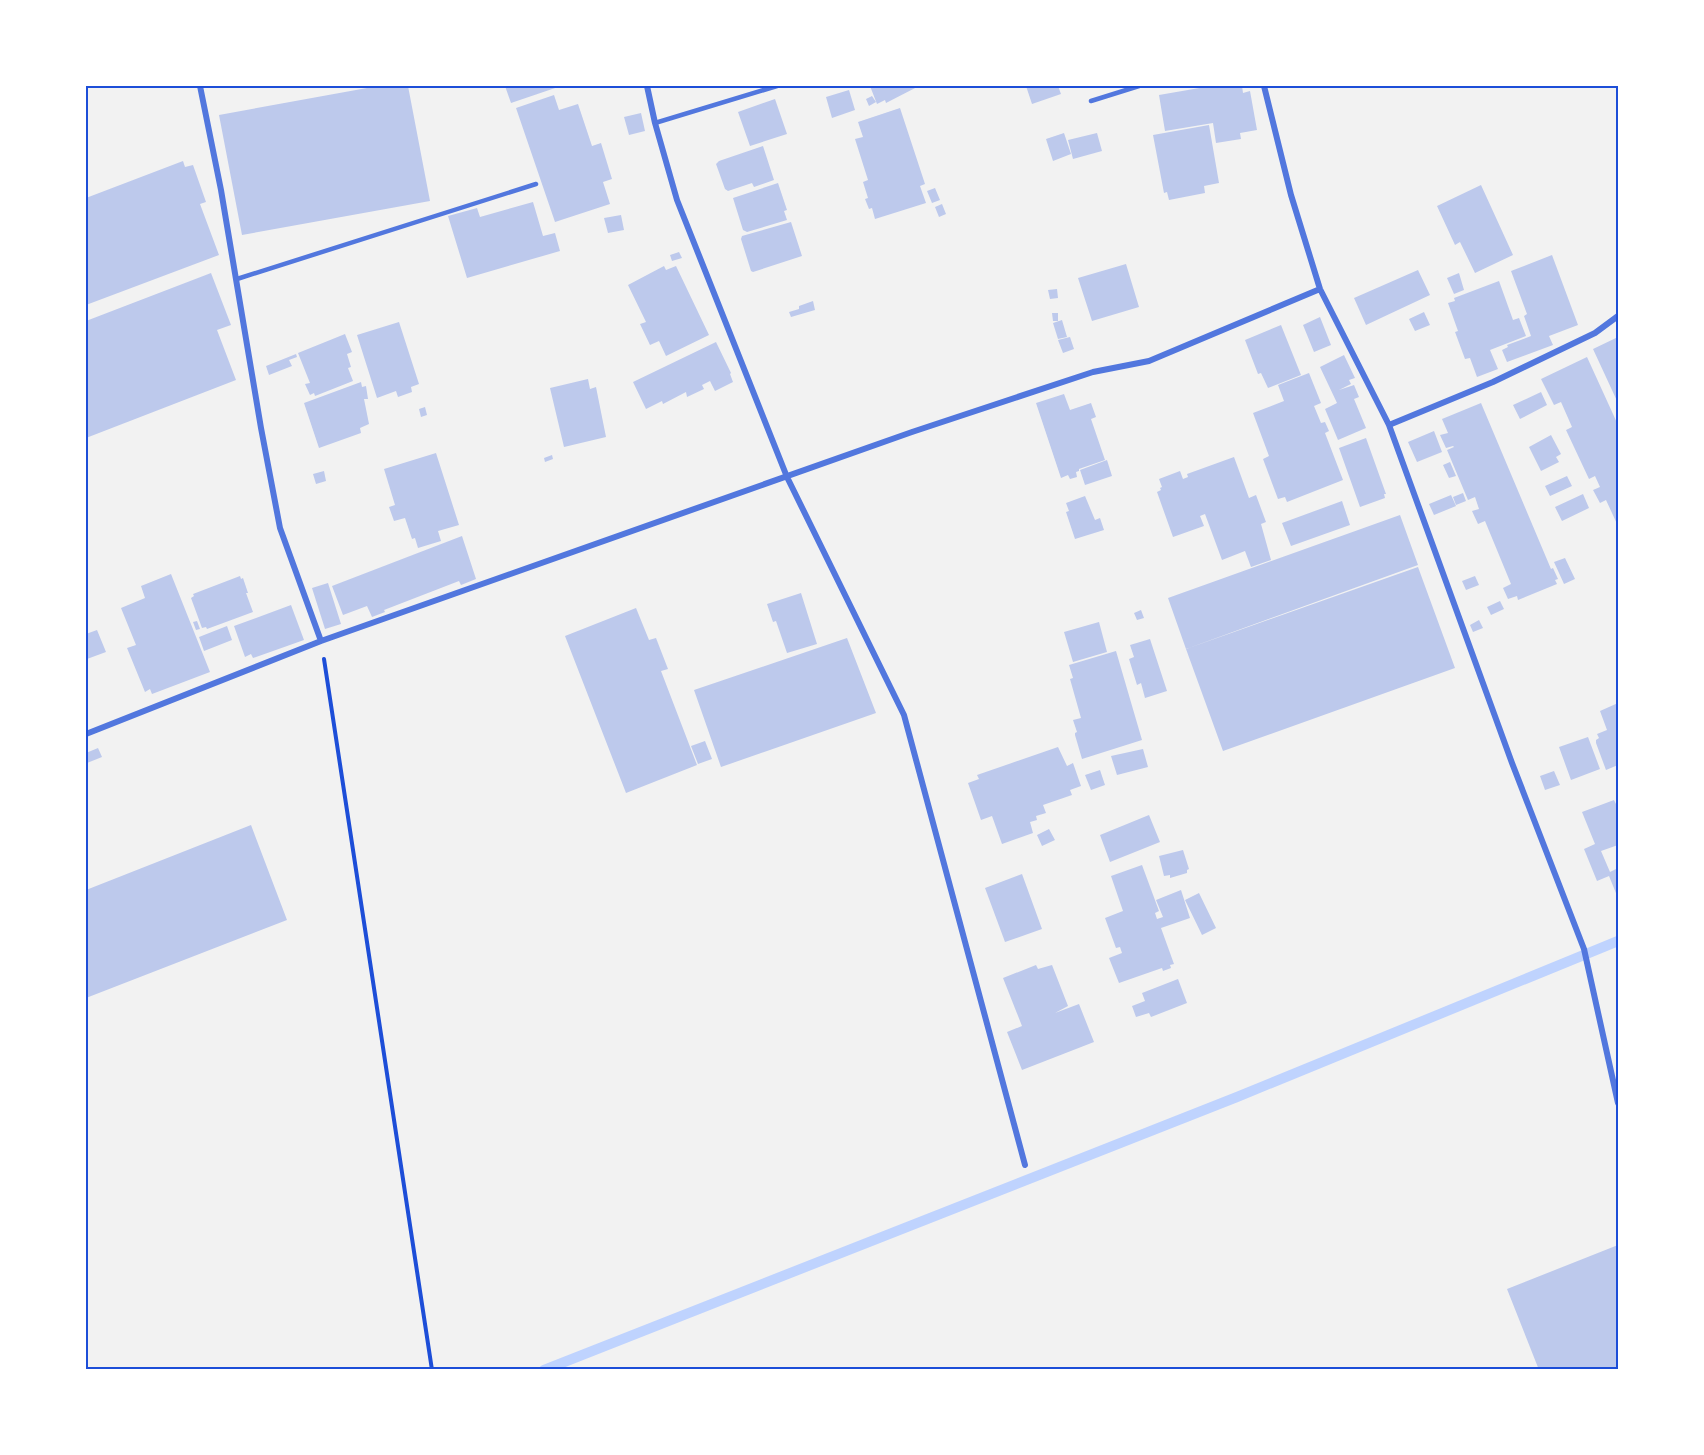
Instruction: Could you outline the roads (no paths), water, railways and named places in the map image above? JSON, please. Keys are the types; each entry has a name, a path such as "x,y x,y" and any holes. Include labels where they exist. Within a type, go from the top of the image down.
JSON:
{"street":[{"path":"200,86 237,279 280,528 321,640"},
{"path":"647,86 677,200 787,477 904,715 1025,1166"},
{"path":"1264,86 1291,195 1320,289 1389,425 1512,763 1584,949 1618,1103"},
{"path":"86,734 321,640 924,428 1093,372 1149,361 1320,289"},
{"path":"1389,425 1493,382 1595,333 1618,316"}],"lane":[{"path":"655,123 777,86"},
{"path":"1090,101 1139,86"},
{"path":"237,279 536,184"}],"waterway":[{"path":"544,1370 1237,1097 1618,941"}]}
